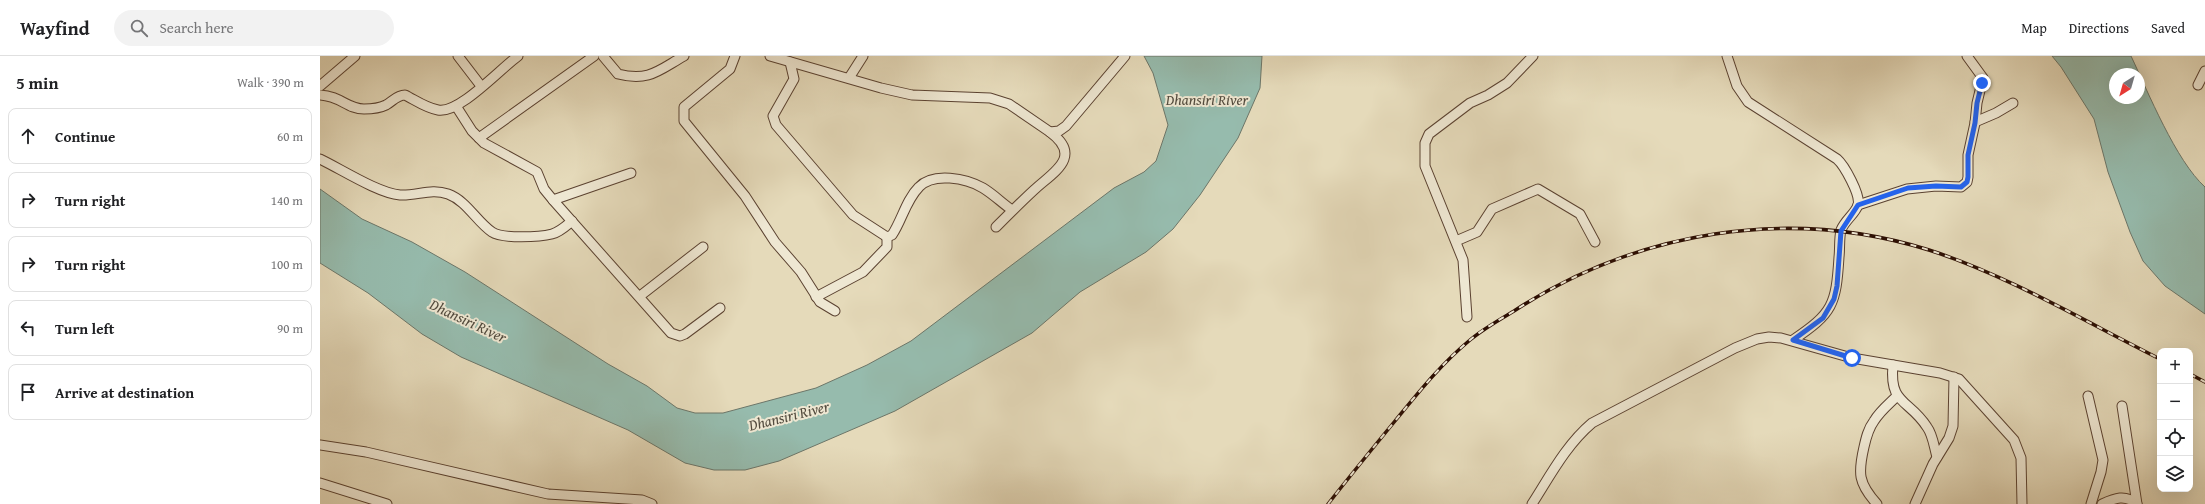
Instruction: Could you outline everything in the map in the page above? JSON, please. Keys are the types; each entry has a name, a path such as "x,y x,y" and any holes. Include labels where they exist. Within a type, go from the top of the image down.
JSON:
{"street":[{"path":"320,86 355,56"},
{"path":"458,56 481,86"},
{"path":"320,95 336,97 352,107 358,108 384,106 400,95 405,95 430,108 440,111 456,106 518,56"},
{"path":"479,138 594,56"},
{"path":"603,56 618,74 642,78 663,70 684,56"},
{"path":"735,56 730,70 684,107 684,121 745,196 775,242 801,272 816,297 836,312"},
{"path":"770,56 881,88 912,95 990,98 1009,104 1050,132 1062,145 1064,158 1062,164 1055,174 1035,189 996,227"},
{"path":"849,78 863,56"},
{"path":"1050,132 1059,131 1066,126 1125,56"},
{"path":"1467,317 1464,266 1456,241 1425,166 1424,158 1426,140 1429,134 1470,103 1488,96 1507,83 1533,56"},
{"path":"1727,56 1737,86 1748,102 1841,163 1858,196 1858,205 1841,231 1837,286 1834,299 1823,318 1793,340"},
{"path":"1858,205 1908,188 1936,186 1961,187 1964,185 1968,177 1968,155 1975,122 1977,103 1984,78 1967,56"},
{"path":"790,62 794,79 773,116 776,125 809,161 853,215 887,237"},
{"path":"2198,85 2205,71"},
{"path":"1975,122 1996,114 2013,103"},
{"path":"456,106 479,138 536,172 544,189 553,200 640,296 668,330 676,336 685,334 720,308"},
{"path":"320,159 391,193 409,195 429,191 450,195 464,204 493,232 498,234 512,236 551,234 561,230 572,221"},
{"path":"553,200 631,173"},
{"path":"887,237 892,235 896,229 908,203 919,186 933,178 942,177 980,186 1012,210"},
{"path":"1456,241 1477,232 1492,209 1538,189 1580,214 1595,242"},
{"path":"816,297 863,272 887,247 887,237"},
{"path":"640,296 703,247"},
{"path":"1532,504 1565,451 1576,437 1592,423 1748,342 1769,337 1793,340 1852,358 1954,377 1969,388 2014,440 2021,458 2022,504"},
{"path":"1893,365 1891,380 1897,396 1929,428 1937,457"},
{"path":"1915,504 1937,457 1949,438 1954,426 1954,377"},
{"path":"1877,504 1861,480 1859,472 1861,460 1866,438 1873,422 1897,396"},
{"path":"2088,396 2103,460 2101,472 2091,504"},
{"path":"2122,406 2137,504"},
{"path":"320,445 366,452 580,501 642,500 652,504"},
{"path":"320,483 388,504"},
{"path":"2102,504 2121,497 2127,498 2137,504"}],"water":[{"name":"Dhansiri River","path":"1144,56 1262,56 1260,88 1238,138 1200,195 1173,229 1146,252 1080,292 1032,333 895,411 779,461 745,470 714,470 685,463 628,430 461,357 422,334 368,293 320,263 320,189 362,219 412,242 465,272 608,364 647,386 677,408 695,413 723,413 816,388 867,365 911,341 1114,188 1144,172 1156,161 1168,125 1153,73"},
{"path":"2052,56 2131,56 2137,68 2109,68 2109,104 2145,104 2145,86 2173,144 2194,175 2205,187 2205,314 2165,286 2143,261 2130,232 2108,172 2094,119 2061,67"}],"railway":[{"path":"1328,504 1430,379 1459,349 1480,332 1561,284 1611,262 1662,245 1715,234 1768,229 1822,230 1876,237 1929,250 1988,272 2157,357"},
{"path":"2193,376 2205,382"}],"route":[{"path":"1852,358 1838,355 1793,340 1817,324 1823,318 1834,299 1837,286 1841,231 1858,205 1908,188 1936,186 1961,187 1967,182 1968,155 1982,83"}]}
